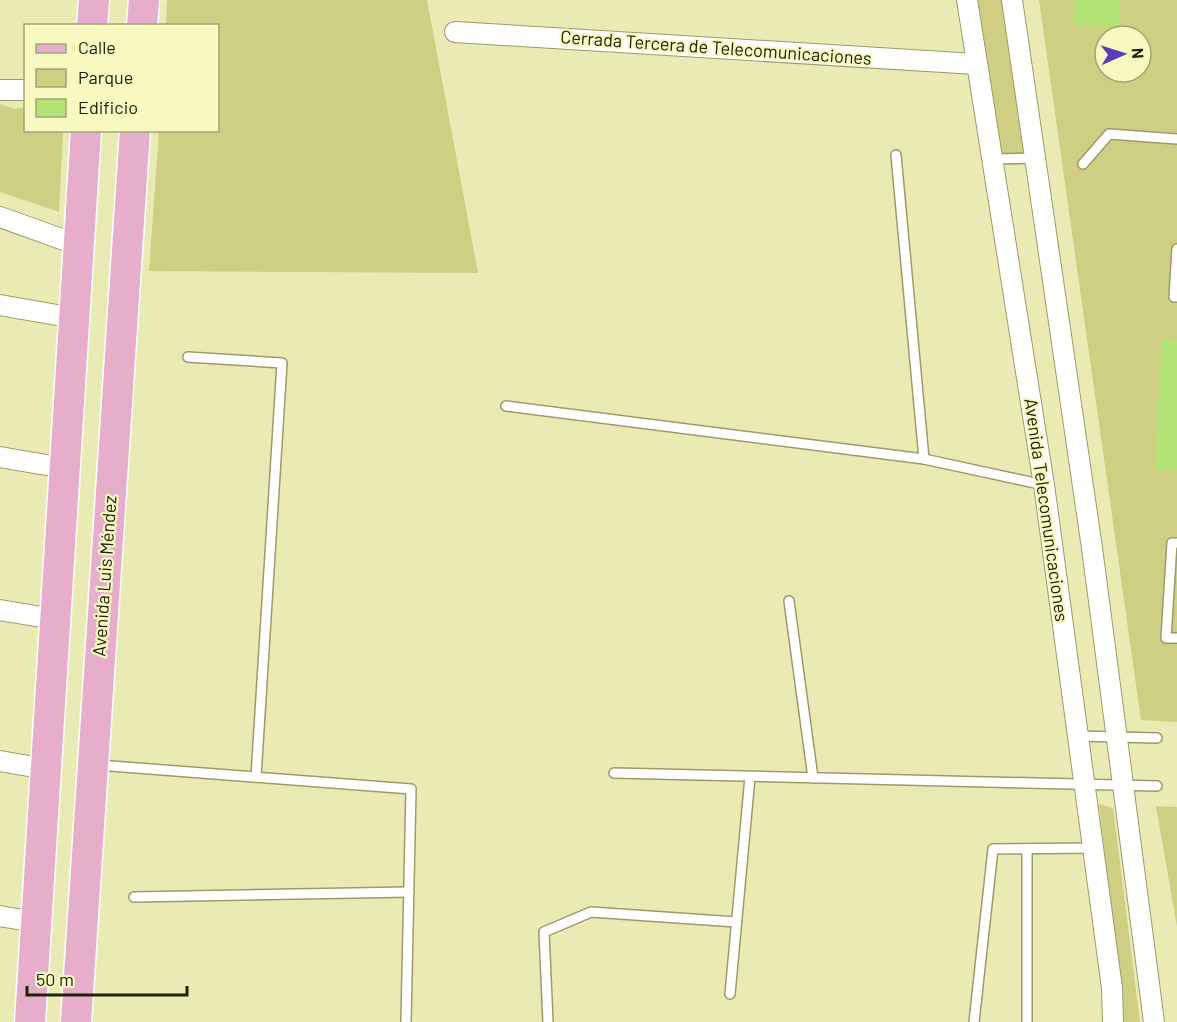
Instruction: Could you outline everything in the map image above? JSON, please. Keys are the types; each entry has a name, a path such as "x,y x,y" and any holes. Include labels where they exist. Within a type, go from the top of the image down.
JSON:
{"main road":[{"path":"92,24 94,0"},
{"path":"142,24 144,0"},
{"path":"30,1022 86,132"},
{"name":"Avenida Luis Méndez","path":"76,1022 135,132"}],"street":[{"name":"Avenida Telecomunicaciones","path":"967,0 990,159 1044,485 1086,785 1113,1022"},
{"path":"1012,0 1092,548 1154,1022"},
{"name":"Cerrada Tercera de Telecomunicaciones","path":"455,32 976,64"},
{"path":"0,90 24,90"},
{"path":"0,217 78,245"},
{"path":"0,306 74,318"},
{"path":"0,457 64,468"},
{"path":"0,610 54,619"},
{"path":"0,761 46,769"},
{"path":"0,916 35,922"}],"lane":[{"path":"1083,164 1109,134 1177,139"},
{"path":"896,155 924,459"},
{"path":"990,159 1036,158"},
{"path":"1177,249 1174,297 1177,297"},
{"path":"188,357 282,363 256,777"},
{"path":"506,406 924,459 1044,485"},
{"path":"1177,543 1172,543 1166,638 1177,638"},
{"path":"789,601 813,778"},
{"path":"1078,736 1157,738"},
{"path":"93,765 411,789 406,1022"},
{"path":"614,773 1156,786"},
{"path":"730,994 750,777"},
{"path":"974,1022 993,849 1094,848"},
{"path":"1027,849 1027,1022"},
{"path":"134,897 408,892"},
{"path":"548,1022 544,932 591,912 736,922"}],"green space":[{"path":"167,0 427,0 478,273 149,271 159,132 219,132 219,24 166,24"},
{"path":"967,0 1005,0 1036,158 990,159"},
{"path":"1039,0 1177,0 1177,722 1141,720"},
{"path":"0,104 15,109 24,107 24,132 63,132 59,212 0,192"},
{"path":"1099,804 1113,808 1140,1022 1124,1022"},
{"path":"1156,806 1177,807 1177,927"}],"building":[{"path":"1075,0 1121,0 1118,24 1073,24"},
{"path":"1162,339 1177,340 1177,470 1155,469"}]}
